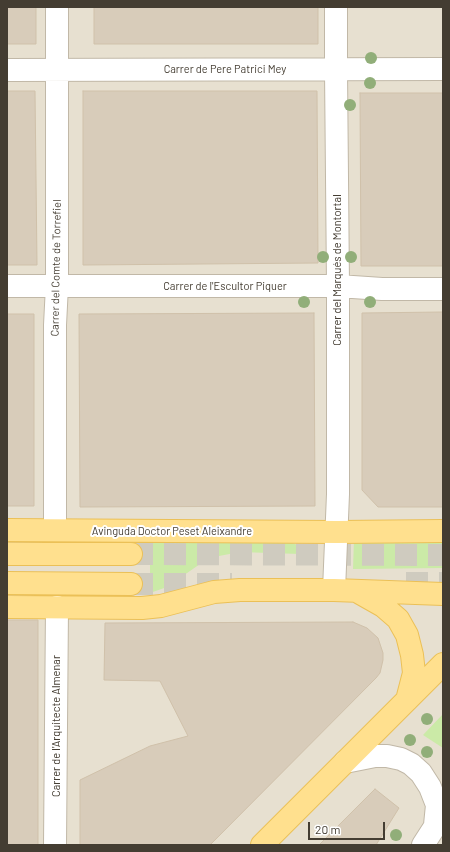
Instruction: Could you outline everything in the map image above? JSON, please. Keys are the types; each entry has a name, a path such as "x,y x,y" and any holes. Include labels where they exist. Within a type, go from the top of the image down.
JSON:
{"main road":[{"name":"Avinguda Doctor Peset Aleixandre","path":"7,530 337,532 443,531"},
{"name":"Avinguda Doctor Peset Aleixandre","path":"7,554 131,554"},
{"path":"7,583 131,584"},
{"path":"7,607 142,608 161,606 214,592 240,590 334,590 443,594"},
{"path":"356,592 383,606 398,619 407,635 412,655 414,673 406,702"},
{"path":"262,845 443,664"}],"street":[{"name":"Carrer del Comte de Torrefiel","path":"54,530 55,325 57,286 57,7"},
{"name":"Carrer del Marqués de Montortal","path":"336,7 338,286 337,532"},
{"name":"Carrer de Pere Patrici Mey","path":"7,70 443,69"},
{"name":"Carrer de l'Escultor Piquer","path":"7,286 338,286 382,289 443,289"},
{"path":"334,590 337,532"},
{"name":"Carrer de l'Arquitecte Almenar","path":"55,845 56,607"},
{"path":"345,762 375,756 388,756 401,759 411,764 421,773 430,787 439,820 423,845"}],"shaded area":[{"path":"7,7 443,7 443,845 7,845"}],"green space":[{"path":"150,538 282,540 304,548 305,551 300,554 240,552 219,556 200,564 167,587 150,593"},
{"path":"443,538 443,568 353,569 354,539"},
{"path":"443,714 443,748 423,735"}],"building":[{"path":"7,7 36,7 36,44 7,44"},
{"path":"94,7 318,7 318,44 94,44"},
{"path":"7,91 35,91 37,265 7,265"},
{"path":"83,91 317,91 318,263 83,265"},
{"path":"360,93 443,93 443,266 361,266"},
{"path":"443,312 443,507 378,507 362,490 362,313"},
{"path":"314,313 315,506 80,507 79,314"},
{"path":"7,314 34,314 34,506 7,506"},
{"path":"7,620 38,620 38,845 7,845"},
{"path":"353,622 367,628 378,638 383,653 380,673 210,845 80,845 80,780 150,746 188,736 160,681 104,680 105,623"},
{"path":"375,789 399,808 376,845 319,845"}],"tunnel":[{"path":"131,554 443,555"},
{"path":"406,583 443,583"},
{"path":"131,584 232,584"}]}
